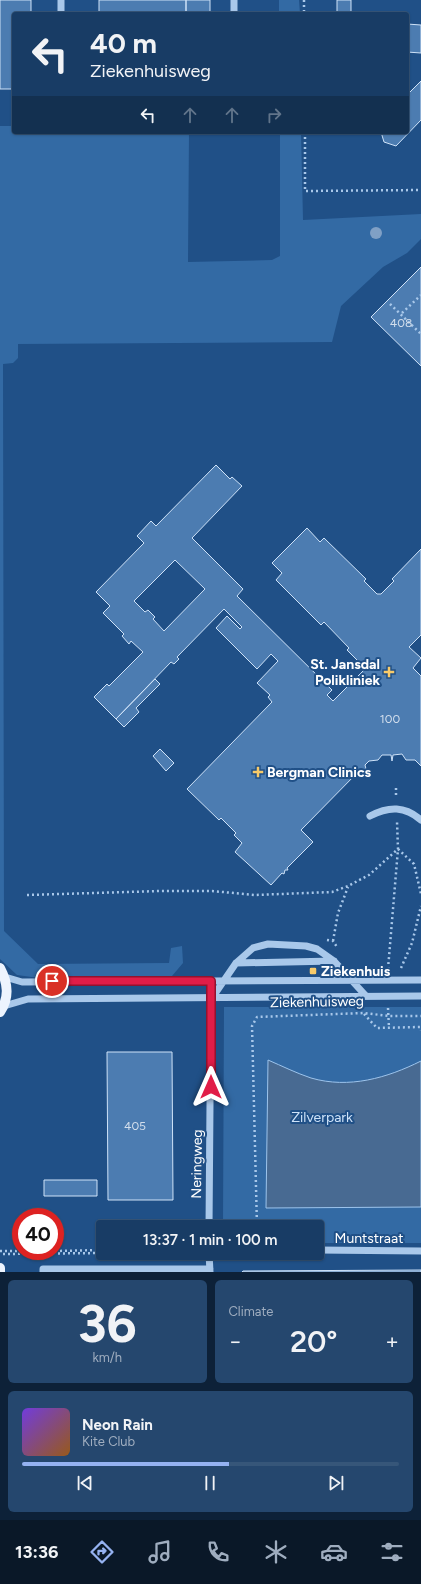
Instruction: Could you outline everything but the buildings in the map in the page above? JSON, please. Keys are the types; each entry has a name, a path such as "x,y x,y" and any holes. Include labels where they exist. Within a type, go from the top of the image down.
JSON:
{"main road":[{"path":"2,1009 7,987 3,972"}],"street":[{"path":"61,0 61,12"},
{"path":"234,0 234,12"},
{"path":"370,816 382,810 397,808 413,814 421,820"},
{"name":"Ziekenhuisweg","path":"212,998 236,963 253,948 268,944 306,946 318,949 334,961 366,996"},
{"path":"236,963 334,961"},
{"name":"Ziekenhuisweg","path":"3,972 22,982 421,980"},
{"name":"Neringweg","path":"209,1220 211,981"},
{"name":"Ziekenhuisweg","path":"2,1009 28,999 421,996"},
{"name":"Muntstraat","path":"324,1250 421,1251"},
{"path":"43,1271 210,1270 209,1260"}],"path":[{"path":"304,0 304,12"},
{"path":"305,134 306,191 421,190"},
{"path":"402,313 421,295"},
{"path":"390,304 421,334"},
{"path":"388,980 388,944 398,849 396,788"},
{"path":"27,895 184,891 255,895 332,892 348,886 369,874 398,849"},
{"path":"398,849 414,864 421,894"},
{"path":"340,951 333,941 338,913 348,886"},
{"path":"399,980 399,972 412,943 421,906"},
{"path":"320,939 333,941"},
{"path":"388,971 399,972"},
{"path":"388,996 389,1028"},
{"path":"399,996 400,1016"},
{"path":"364,1013 377,1028 421,1028"},
{"name":"Ziekenhuisweg","path":"257,1220 252,1026 257,1017 364,1013 389,1016 421,1016"},
{"path":"64,1251 96,1250"},
{"path":"0,1253 12,1252"},
{"path":"0,1253 96,1253"}],"green space":[{"path":"279,0 299,0 300,12 279,12"},
{"path":"0,126 12,126 12,134 189,134 188,262 272,260 280,256 280,134 301,134 303,220 421,214 421,239 407,253 383,267 341,306 332,342 18,344 18,358 13,363 3,364 4,931 38,964 169,963 171,948 182,946 183,963 172,976 39,978 17,975 0,959"},
{"name":"Zilverpark","path":"224,1007 421,1007 421,1243 324,1243 324,1220 223,1220"}],"shaded area":[{"path":"268,1060 311,1078 339,1082 354,1082 381,1077 421,1061 421,1207 266,1208"}],"place":[{"name":"St. Jansdal Polikliniek","path":"389,672"},
{"name":"Bergman Clinics","path":"258,772"},
{"name":"Ziekenhuis","path":"313,971"}],"route":[{"path":"52,981 211,981 211,1087"}]}
